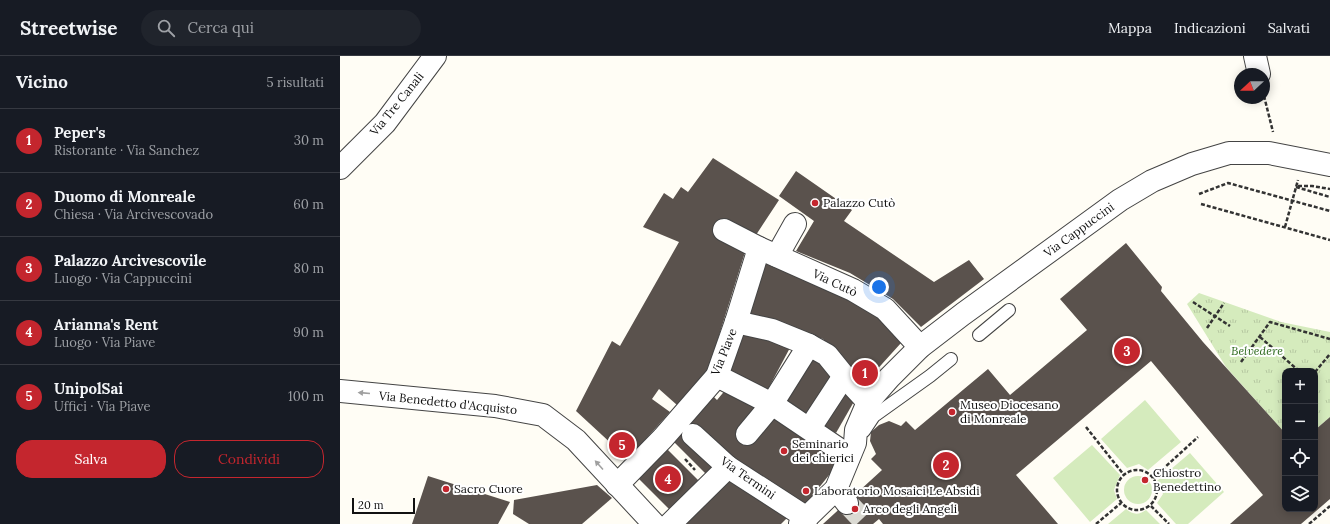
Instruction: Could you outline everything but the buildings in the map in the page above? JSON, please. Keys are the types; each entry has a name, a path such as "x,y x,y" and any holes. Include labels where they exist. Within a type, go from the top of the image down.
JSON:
{"street":[{"name":"Via Tre Canali","path":"340,168 384,123 435,56"},
{"path":"1254,56 1257,68"},
{"name":"Via Cappuccini","path":"868,402 920,347 1114,205 1152,181 1192,164 1229,153 1269,154 1330,165"},
{"name":"Via Piave","path":"616,485 663,438 685,427 717,376 736,322 768,252 795,224"},
{"path":"724,230 768,252"},
{"name":"Via Cutò","path":"768,252 853,290 885,309 920,347"},
{"path":"736,322 772,330 809,344 827,355 868,402 856,430 841,496 803,521"},
{"path":"747,434 772,404 809,344"},
{"path":"717,376 772,404 810,428 852,450"},
{"path":"810,428 844,376"},
{"name":"Via Benedetto d'Acquisto","path":"340,391 495,406 543,415 576,440 616,485 654,524"},
{"name":"Via Termini","path":"685,427 728,467 803,521"},
{"path":"670,524 728,467"}],"lane":[{"path":"979,335 1009,310"},
{"path":"852,450 874,416 951,359"}],"path":[{"path":"1266,104 1274,135"},
{"path":"1285,227 1300,173"},
{"path":"1199,194 1228,183 1330,211"},
{"path":"1296,187 1312,186 1330,189"},
{"path":"1296,187 1330,197"},
{"path":"1201,204 1330,240"},
{"path":"1194,302 1230,326"},
{"path":"1207,328 1224,303"},
{"path":"1241,362 1270,322 1330,339"},
{"path":"1260,336 1296,368"},
{"path":"1318,368 1330,354"},
{"path":"1086,427 1124,475"},
{"path":"1153,478 1198,437"},
{"path":"663,438 711,485"},
{"path":"1139,470 1147,473 1153,478 1157,485 1157,493 1151,506 1143,510 1133,510 1121,504 1117,495 1117,487 1124,475 1139,470"},
{"path":"1096,524 1121,504"},
{"path":"1151,506 1169,524"},
{"path":"1309,524 1330,506"}],"green space":[{"name":"Belvedere","path":"1199,293 1281,322 1330,332 1330,417 1318,427 1318,368 1282,368 1282,430 1226,367 1187,304"},
{"path":"1145,400 1181,442 1148,470 1139,464 1127,468 1101,439"},
{"path":"1092,445 1120,475 1114,490 1117,499 1090,522 1053,478"},
{"path":"1190,453 1224,492 1188,524 1176,524 1157,503 1163,494 1157,481"},
{"path":"1138,476 1148,480 1152,490 1148,500 1138,504 1128,500 1124,490 1128,480"},
{"path":"1126,509 1136,514 1146,510 1160,524 1108,524"}],"tunnel":[{"path":"847,503 867,524"}],"place":[{"name":"Palazzo Cutò","path":"815,203"},
{"name":"Palazzo Arcivescovile","path":"1127,351"},
{"name":"Peper's","path":"865,373"},
{"name":"Museo Diocesano di Monreale","path":"952,412"},
{"name":"UnipolSai","path":"622,445"},
{"name":"Seminario dei chierici","path":"784,451"},
{"name":"Duomo di Monreale","path":"946,465"},
{"name":"Arianna's Rent","path":"668,479"},
{"name":"Chiostro Benedettino","path":"1145,480"},
{"name":"Sacro Cuore","path":"446,489"},
{"name":"Laboratorio Mosaici Le Absidi","path":"806,491"},
{"name":"Arco degli Angeli","path":"855,509"}]}
